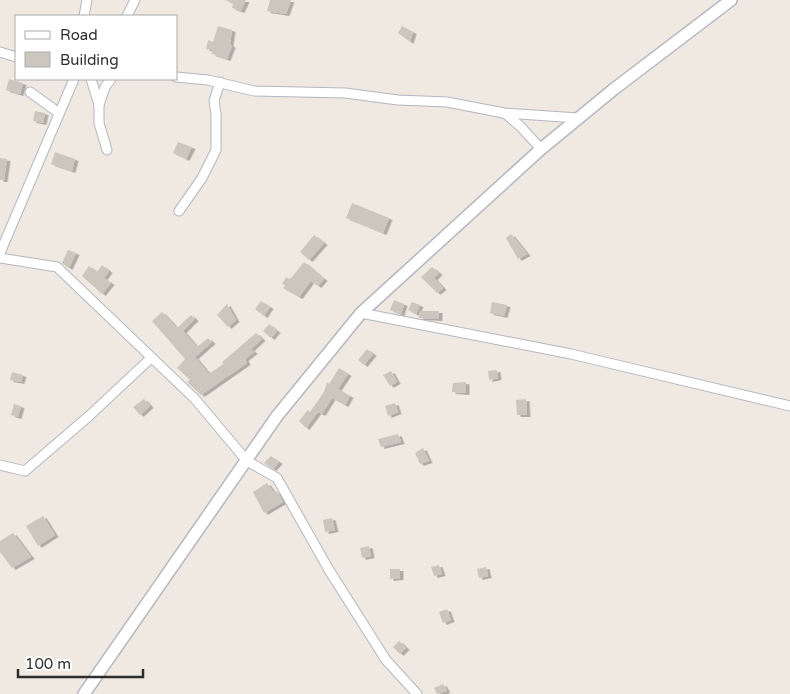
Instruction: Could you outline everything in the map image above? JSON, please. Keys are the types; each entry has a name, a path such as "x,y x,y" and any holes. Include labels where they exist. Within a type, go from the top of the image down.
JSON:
{"street":[{"path":"84,15 87,0"},
{"path":"128,15 135,0"},
{"path":"84,694 277,416 361,313 541,149 578,118 731,0"},
{"path":"0,52 15,57"},
{"path":"178,77 220,82 254,91 345,93 398,100 447,102 504,113 578,118"},
{"path":"0,253 74,80"},
{"path":"91,80 99,105 101,114 99,123 107,150"},
{"path":"99,105 104,87 111,80"},
{"path":"179,211 202,178 216,150 214,101 220,82"},
{"path":"30,92 59,113"},
{"path":"504,113 521,127 541,149"},
{"path":"0,258 57,267 208,413 247,461 277,478 314,545 386,660 417,694"},
{"path":"361,313 571,354 790,406"},
{"path":"0,465 26,471 151,358"}],"building":[{"path":"226,0 246,0 241,11 232,8 233,4"},
{"path":"270,0 291,0 286,14 267,11"},
{"path":"218,26 232,30 230,44 232,46 227,59 212,54 212,50 206,49 208,40 213,42"},
{"path":"402,26 413,32 410,42 398,33"},
{"path":"9,79 23,83 20,94 6,90"},
{"path":"35,111 45,113 43,123 33,121"},
{"path":"178,142 192,147 186,159 173,153"},
{"path":"55,152 75,159 72,171 51,164"},
{"path":"0,158 7,159 4,180 0,180"},
{"path":"352,203 389,218 383,233 346,218"},
{"path":"511,234 527,254 518,259 506,238"},
{"path":"314,235 324,243 309,260 300,252"},
{"path":"68,250 76,253 69,268 62,263"},
{"path":"304,262 324,279 318,286 311,281 299,297 283,288 285,285 282,284 286,277 289,279 292,277"},
{"path":"102,265 109,271 104,278 111,283 102,294 82,276 89,266 97,272"},
{"path":"432,267 439,273 434,278 443,288 437,293 421,277"},
{"path":"394,300 404,304 401,314 390,310"},
{"path":"261,301 270,307 264,316 255,309"},
{"path":"412,302 420,305 416,314 408,310"},
{"path":"492,302 507,305 504,316 490,313"},
{"path":"227,304 236,320 228,327 217,315"},
{"path":"420,311 439,311 439,319 419,318"},
{"path":"162,312 178,327 191,315 195,319 183,331 197,347 208,338 212,342 195,357 209,374 223,364 222,362 256,333 262,339 251,349 254,352 245,359 247,363 201,395 187,382 190,380 177,368 185,359 152,321"},
{"path":"269,324 277,331 271,338 263,331"},
{"path":"367,349 373,354 364,365 358,360"},
{"path":"339,368 348,374 338,389 350,396 345,405 332,398 322,414 318,412 306,428 299,421 308,410 310,412 324,392 327,382 329,384"},
{"path":"497,370 498,378 489,380 488,371"},
{"path":"391,371 397,382 390,386 383,375"},
{"path":"12,372 23,375 21,382 10,380"},
{"path":"466,382 466,393 452,392 453,383"},
{"path":"144,399 150,406 140,415 133,407"},
{"path":"526,399 527,415 517,415 516,400"},
{"path":"395,403 398,412 388,416 385,406"},
{"path":"14,404 21,406 18,417 11,415"},
{"path":"398,434 401,442 381,447 378,439"},
{"path":"423,448 429,461 420,464 415,453"},
{"path":"271,456 279,462 273,469 264,463"},
{"path":"267,483 274,493 277,491 283,502 264,513 253,492"},
{"path":"43,516 55,535 38,546 26,526"},
{"path":"332,518 335,530 325,532 323,520"},
{"path":"13,533 31,557 12,568 0,552 0,541"},
{"path":"369,546 371,556 362,558 360,548"},
{"path":"439,565 442,574 434,576 431,567"},
{"path":"486,567 488,576 479,578 477,569"},
{"path":"390,569 400,569 400,578 390,579"},
{"path":"447,609 451,620 443,623 439,612"},
{"path":"399,641 406,648 400,654 393,647"},
{"path":"443,684 447,691 437,694 434,688"}]}
